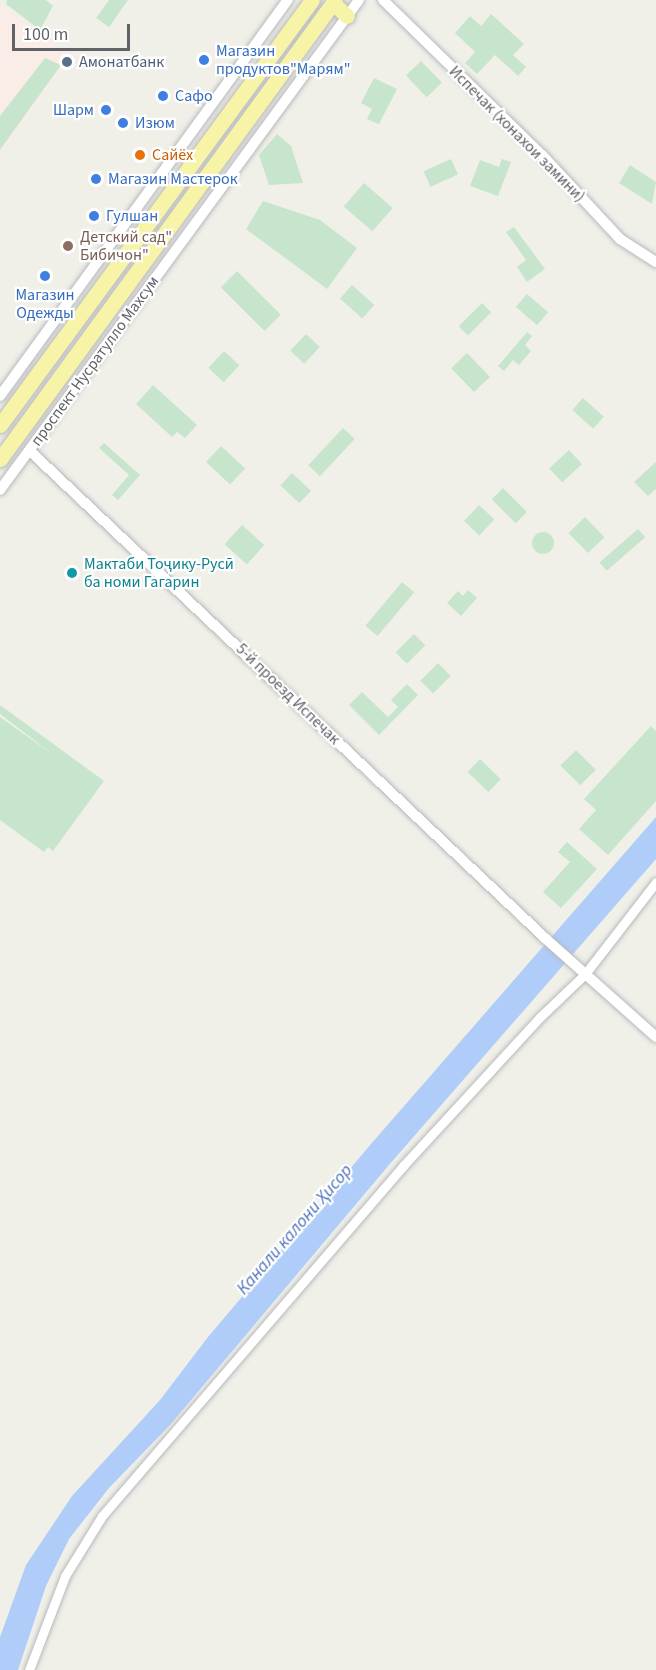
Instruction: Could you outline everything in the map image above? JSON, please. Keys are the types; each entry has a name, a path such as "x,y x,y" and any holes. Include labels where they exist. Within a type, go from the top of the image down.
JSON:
{"highway":[{"path":"0,425 312,0"},
{"path":"0,459 334,2 347,16"},
{"path":"85,310 101,322"}],"street":[{"path":"0,396 288,0"},
{"name":"проспект Нусратулло Махсум","path":"0,490 359,0"},
{"name":"Испечак (хонахои замини)","path":"383,0 542,155 620,239 656,262"},
{"name":"5-й проезд Испечак","path":"30,451 545,938 656,1037"},
{"path":"29,1670 64,1576 102,1516 403,1166 539,1018 656,882"}],"shaded area":[{"path":"3,7 70,56 0,152 0,8"}],"green space":[{"path":"7,0 46,0 53,6 40,30 6,4"},
{"path":"109,0 128,0 109,27 96,18"},
{"path":"491,14 524,44 513,55 526,67 518,76 495,55 477,74 465,63 475,52 455,33 470,16 481,26"},
{"path":"45,58 61,65 0,150 0,116"},
{"path":"421,61 442,83 427,97 406,76"},
{"path":"374,78 397,89 379,124 367,119 372,109 361,103"},
{"path":"277,134 291,146 303,183 269,185 259,155"},
{"path":"451,159 458,175 431,187 424,171"},
{"path":"502,159 511,162 498,196 470,186 480,160 499,167"},
{"path":"630,165 656,182 652,204 619,183"},
{"path":"364,183 393,208 372,231 344,206"},
{"path":"263,201 320,220 357,248 327,289 246,229"},
{"path":"514,227 545,269 527,282 517,267 526,260 506,232"},
{"path":"237,271 281,315 265,331 221,287"},
{"path":"352,285 374,305 362,318 340,298"},
{"path":"527,294 548,312 537,325 516,307"},
{"path":"482,303 491,312 468,336 459,326"},
{"path":"527,332 532,336 525,345 531,351 519,365 513,360 504,371 498,366"},
{"path":"306,334 320,347 304,364 290,351"},
{"path":"224,351 239,365 224,382 208,368"},
{"path":"467,353 490,377 474,392 451,368"},
{"path":"153,385 197,425 185,438 177,432 172,437 136,404"},
{"path":"583,398 604,417 593,429 572,410"},
{"path":"343,428 355,439 320,476 308,465"},
{"path":"104,443 140,475 118,500 112,495 129,475 99,448"},
{"path":"221,446 245,469 230,485 206,462"},
{"path":"569,450 582,464 562,482 549,468"},
{"path":"656,462 656,489 648,496 634,482"},
{"path":"292,473 311,491 299,503 280,485"},
{"path":"503,488 527,512 516,523 492,499"},
{"path":"479,505 494,519 479,535 464,521"},
{"path":"585,517 604,537 588,553 568,533"},
{"path":"242,525 264,545 247,564 225,544"},
{"path":"638,529 645,537 607,571 600,562"},
{"path":"543,532 551,535 554,543 551,551 543,554 535,551 532,543 535,535"},
{"path":"402,582 414,592 378,636 365,626"},
{"path":"468,590 477,598 461,616 447,603 458,591 463,596"},
{"path":"414,634 425,645 407,664 396,652"},
{"path":"438,663 451,676 433,693 420,681"},
{"path":"407,684 418,695 379,735 349,705 362,692 388,717 398,707 391,700"},
{"path":"0,705 104,781 53,851 48,847 44,852 0,820 0,717 52,754 0,714"},
{"path":"651,726 656,731 656,801 608,855 579,829 596,810 584,799"},
{"path":"576,750 596,770 580,785 560,766"},
{"path":"480,759 501,779 488,792 467,772"},
{"path":"567,842 597,869 561,908 543,892 570,862 558,852"}],"water":[{"path":"656,817 656,859 389,1165 170,1425 109,1488 69,1539 46,1586 18,1670 0,1670 0,1637 26,1565 72,1496 160,1400 208,1337 371,1144"}],"place":[{"name":"Магазин продуктов\"Марям\"","path":"204,60"},
{"name":"Амонатбанк","path":"67,62"},
{"name":"Сафо","path":"163,96"},
{"name":"Шарм","path":"106,110"},
{"name":"Изюм","path":"123,123"},
{"name":"Сайёх","path":"140,155"},
{"name":"Магазин Мастерок","path":"96,179"},
{"name":"Гулшан","path":"94,216"},
{"name":"Детский сад\" Бибичон\"","path":"68,246"},
{"name":"Магазин Одежды","path":"45,276"},
{"name":"Мактаби Тоҷику-Русӣ ба номи Гагарин","path":"72,573"}],"water label":[{"name":"Канали калони Ҳисор","path":"295,1230"}]}
